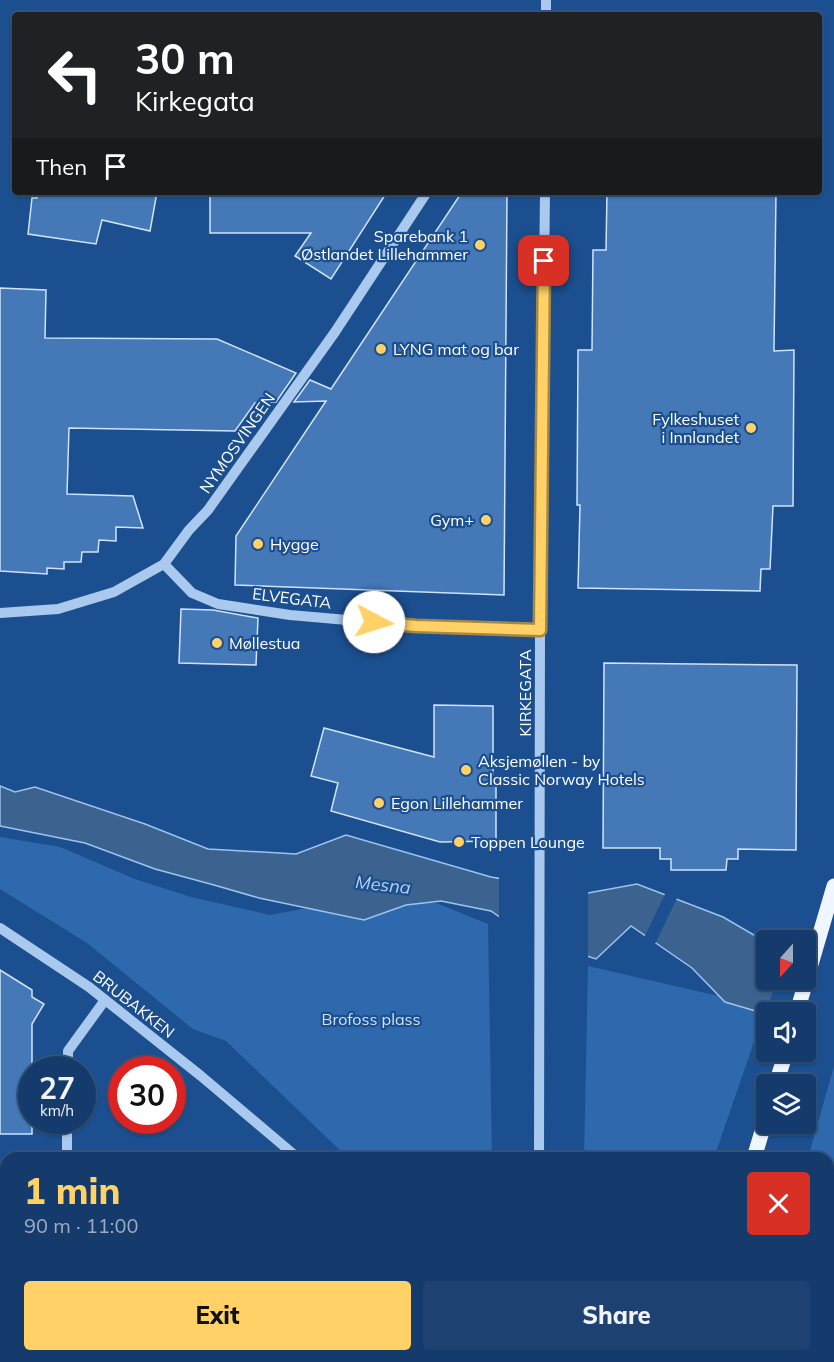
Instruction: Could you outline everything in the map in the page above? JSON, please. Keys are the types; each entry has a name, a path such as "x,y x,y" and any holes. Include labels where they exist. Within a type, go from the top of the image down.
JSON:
{"main road":[{"path":"800,1002 834,886"},
{"path":"756,1152 762,1134"}],"street":[{"name":"NYMOSVINGEN","path":"0,613 34,612 84,603 114,592 164,564 189,530 208,510 335,332 425,195"},
{"name":"KIRKEGATA","path":"539,1152 540,630 545,195"},
{"name":"ELVEGATA","path":"164,564 192,593 218,604 290,615 393,624 540,630"},
{"name":"BRUBAKKEN","path":"0,928 89,987 201,1076 291,1152"},
{"path":"68,1056 68,1051 105,1000"},
{"path":"67,1134 67,1152"}],"green space":[{"name":"Brofoss plass","path":"0,837 60,847 135,879 191,897 270,915 339,902 436,903 488,924 492,1152 342,1152 226,1041 193,1029 87,943 0,889"},
{"path":"588,966 756,1005 756,1036 716,1152 584,1152"},
{"path":"834,1066 834,1152 810,1152"}],"water":[{"name":"Mesna","path":"0,786 15,792 35,787 145,824 208,849 296,854 346,835 491,877 588,893 637,884 723,917 756,936 756,990 806,990 806,1002 756,1002 756,1011 725,1002 692,968 631,926 596,959 528,937 491,911 441,901 406,905 364,920 259,898 155,869 85,843 0,826"}],"pier":[{"path":"499,875 588,890 588,960 527,939 499,920"},
{"path":"666,892 678,896 654,946 644,938"},
{"path":"816,948 834,949 834,1019 816,1018 816,1002 770,1002 773,990 816,990"}],"building":[{"path":"37,195 156,195 150,231 102,220 96,244 28,234 32,198 37,198"},
{"path":"210,195 385,195 331,279 295,256 311,233 210,233"},
{"path":"460,195 507,195 504,595 235,585 236,536 326,401 294,402 310,380 331,389"},
{"name":"Fylkeshuset i Innlandet","path":"607,195 776,195 774,351 794,350 793,506 773,506 770,569 761,569 760,591 578,588 580,505 577,505 578,350 592,350 593,250 606,250"},
{"path":"0,288 46,290 45,338 217,339 296,373 276,402 255,403 235,431 69,428 67,494 133,496 143,528 116,527 116,541 99,540 98,552 82,552 81,562 64,562 64,569 47,568 47,574 0,571"},
{"path":"181,609 213,610 258,618 256,665 179,663"},
{"path":"604,663 797,665 796,850 738,849 738,859 727,859 726,870 671,870 671,859 660,859 660,848 603,848"},
{"path":"434,705 493,706 496,841 440,842 331,811 338,783 311,776 324,728 434,757"},
{"path":"0,970 32,990 32,997 44,1004 32,1024 32,1056 18,1056 18,1134 0,1134"}],"place":[{"name":"Sparebank 1 Østlandet Lillehammer","path":"480,245"},
{"name":"LYNG mat og bar","path":"381,349"},
{"name":"Fylkeshuset i Innlandet","path":"751,428"},
{"name":"Gym+","path":"486,520"},
{"name":"Hygge","path":"258,544"},
{"name":"Møllestua","path":"217,643"},
{"name":"Aksjemøllen - by Classic Norway Hotels","path":"466,770"},
{"name":"Egon Lillehammer","path":"379,803"},
{"name":"Toppen Lounge","path":"459,842"}],"route":[{"path":"374,622 416,626 540,630 544,261"}]}
